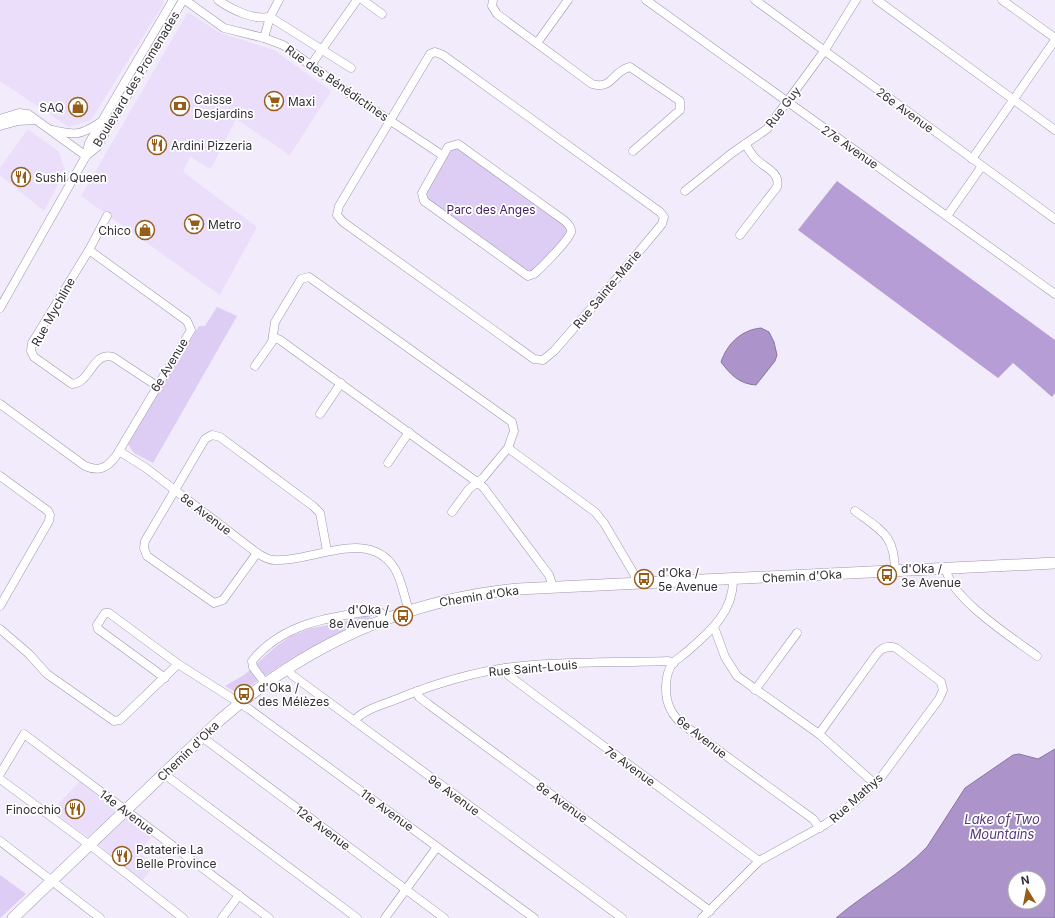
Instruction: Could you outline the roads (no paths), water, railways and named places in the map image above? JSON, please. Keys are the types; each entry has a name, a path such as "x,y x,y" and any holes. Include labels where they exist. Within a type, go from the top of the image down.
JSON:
{"main road":[{"name":"Chemin d'Oka","path":"14,918 202,737 240,703 287,668 336,640 385,618 409,610 490,592 553,587 946,570 1055,563"}],"street":[{"name":"Boulevard des Promenades","path":"0,308 86,156 89,143 173,0"},
{"name":"Boulevard des Promenades","path":"86,156 97,147 184,0"},
{"name":"Rue des Bénédictines","path":"184,0 224,28 264,38 283,45 390,121 442,154"},
{"path":"218,0 233,10 259,18 270,16 350,68"},
{"path":"264,38 270,16 279,0"},
{"path":"311,65 357,0"},
{"path":"363,0 382,14"},
{"path":"494,0 492,6 494,12 592,84 600,86 606,85 622,69 630,66 680,101 680,110 633,151"},
{"path":"537,43 568,0"},
{"name":"27e Avenue","path":"646,0 1055,294"},
{"name":"26e Avenue","path":"755,0 1055,219"},
{"name":"Rue Guy","path":"685,191 745,144 767,129 825,50 856,0"},
{"path":"877,0 1055,130"},
{"path":"972,159 1055,39 1002,0"},
{"name":"Rue Sainte-Marie","path":"435,52 443,55 660,212 664,217 662,224 554,351 543,360 534,359 343,222 337,215 339,206 390,121 430,54 435,52"},
{"path":"0,119 23,113 30,115 86,156"},
{"path":"0,126 18,121 35,120"},
{"path":"48,129 69,134 80,134 102,120"},
{"path":"458,144 565,221 571,232 534,274 528,276 424,201 422,193 442,154 448,147 458,144"},
{"path":"740,235 778,187 779,181 776,175 755,158 745,144"},
{"path":"947,216 982,166"},
{"name":"Rue Mychline","path":"107,216 89,250 32,343 31,351 34,357 72,384 82,382 101,357 108,355 157,386"},
{"name":"6e Avenue","path":"89,250 187,321 191,330 119,451"},
{"path":"255,366 268,348 273,338 275,322 301,279 309,277 507,418 512,422 514,431 508,448 483,478 469,489 452,512"},
{"path":"273,338 280,340 341,383 477,482 549,575 553,587"},
{"path":"320,414 341,383"},
{"path":"0,404 85,466 93,469 100,469 107,466 119,451"},
{"path":"388,462 408,432"},
{"path":"257,553 223,600 214,603 148,556 144,548 146,541 205,439 212,434 220,437 313,506 320,513 327,552"},
{"path":"508,448 595,512 604,523 634,574 636,583"},
{"name":"8e Avenue","path":"119,451 175,490 257,553 272,560 285,560 346,549 364,549 384,557 391,563 398,575 409,610"},
{"path":"0,476 48,511 50,515 49,521 0,606"},
{"path":"855,511 883,532 889,539 893,549 895,572"},
{"path":"946,570 951,582 973,607 1037,656"},
{"name":"6e Avenue","path":"733,579 732,593 722,616 714,628 674,663 668,675 666,693 669,707 677,719 813,819 820,828"},
{"path":"265,683 253,667 252,661 270,644 290,630 318,621 372,611 380,612 385,618"},
{"name":"11e Avenue","path":"165,678 98,629 97,625 105,613 109,613 178,664 240,703 534,918"},
{"path":"714,628 730,667 740,678 819,734 874,783"},
{"path":"0,629 29,654 47,674 114,721 120,720 178,664"},
{"path":"755,690 797,633"},
{"name":"Rue Mathys","path":"702,918 759,861 820,828 848,808 874,783 887,769 939,699 943,690 941,682 896,648 890,646 884,648 876,655 819,734"},
{"name":"Rue Saint-Louis","path":"354,721 363,713 417,691 455,678 505,668 668,660 674,663"},
{"name":"9e Avenue","path":"287,668 292,674 354,721 622,918"},
{"name":"7e Avenue","path":"505,668 508,675 759,861"},
{"name":"8e Avenue","path":"417,691 420,697 428,704 710,911"},
{"name":"14e Avenue","path":"0,774 24,734 269,918"},
{"name":"12e Avenue","path":"202,737 444,918"},
{"path":"164,774 357,918"},
{"path":"0,779 184,918"},
{"path":"0,841 100,918"},
{"path":"385,918 437,847"},
{"path":"222,918 239,896"}],"water":[{"path":"761,328 769,332 774,342 777,355 775,361 756,385 745,383 728,371 721,362 727,349 736,339 747,332"},
{"name":"Lake of Two Mountains","path":"1055,749 1055,918 836,918 894,875 927,847 965,788 1013,755 1019,754 1038,759"}],"place":[{"name":"Maxi","path":"274,101"},
{"name":"Caisse Desjardins","path":"180,106"},
{"name":"SAQ","path":"78,107"},
{"name":"Ardini Pizzeria","path":"157,145"},
{"name":"Sushi Queen","path":"21,177"},
{"name":"Metro","path":"194,224"},
{"name":"Chico","path":"145,230"},
{"name":"d'Oka / 3e Avenue","path":"887,575"},
{"name":"d'Oka / 5e Avenue","path":"644,579"},
{"name":"d'Oka / 8e Avenue","path":"403,616"},
{"name":"d'Oka / des Mélèzes","path":"244,694"},
{"name":"Finocchio","path":"75,809"},
{"name":"Pataterie La Belle Province","path":"122,856"}],"park label":[{"name":"Parc des Anges","path":"491,209"}]}
